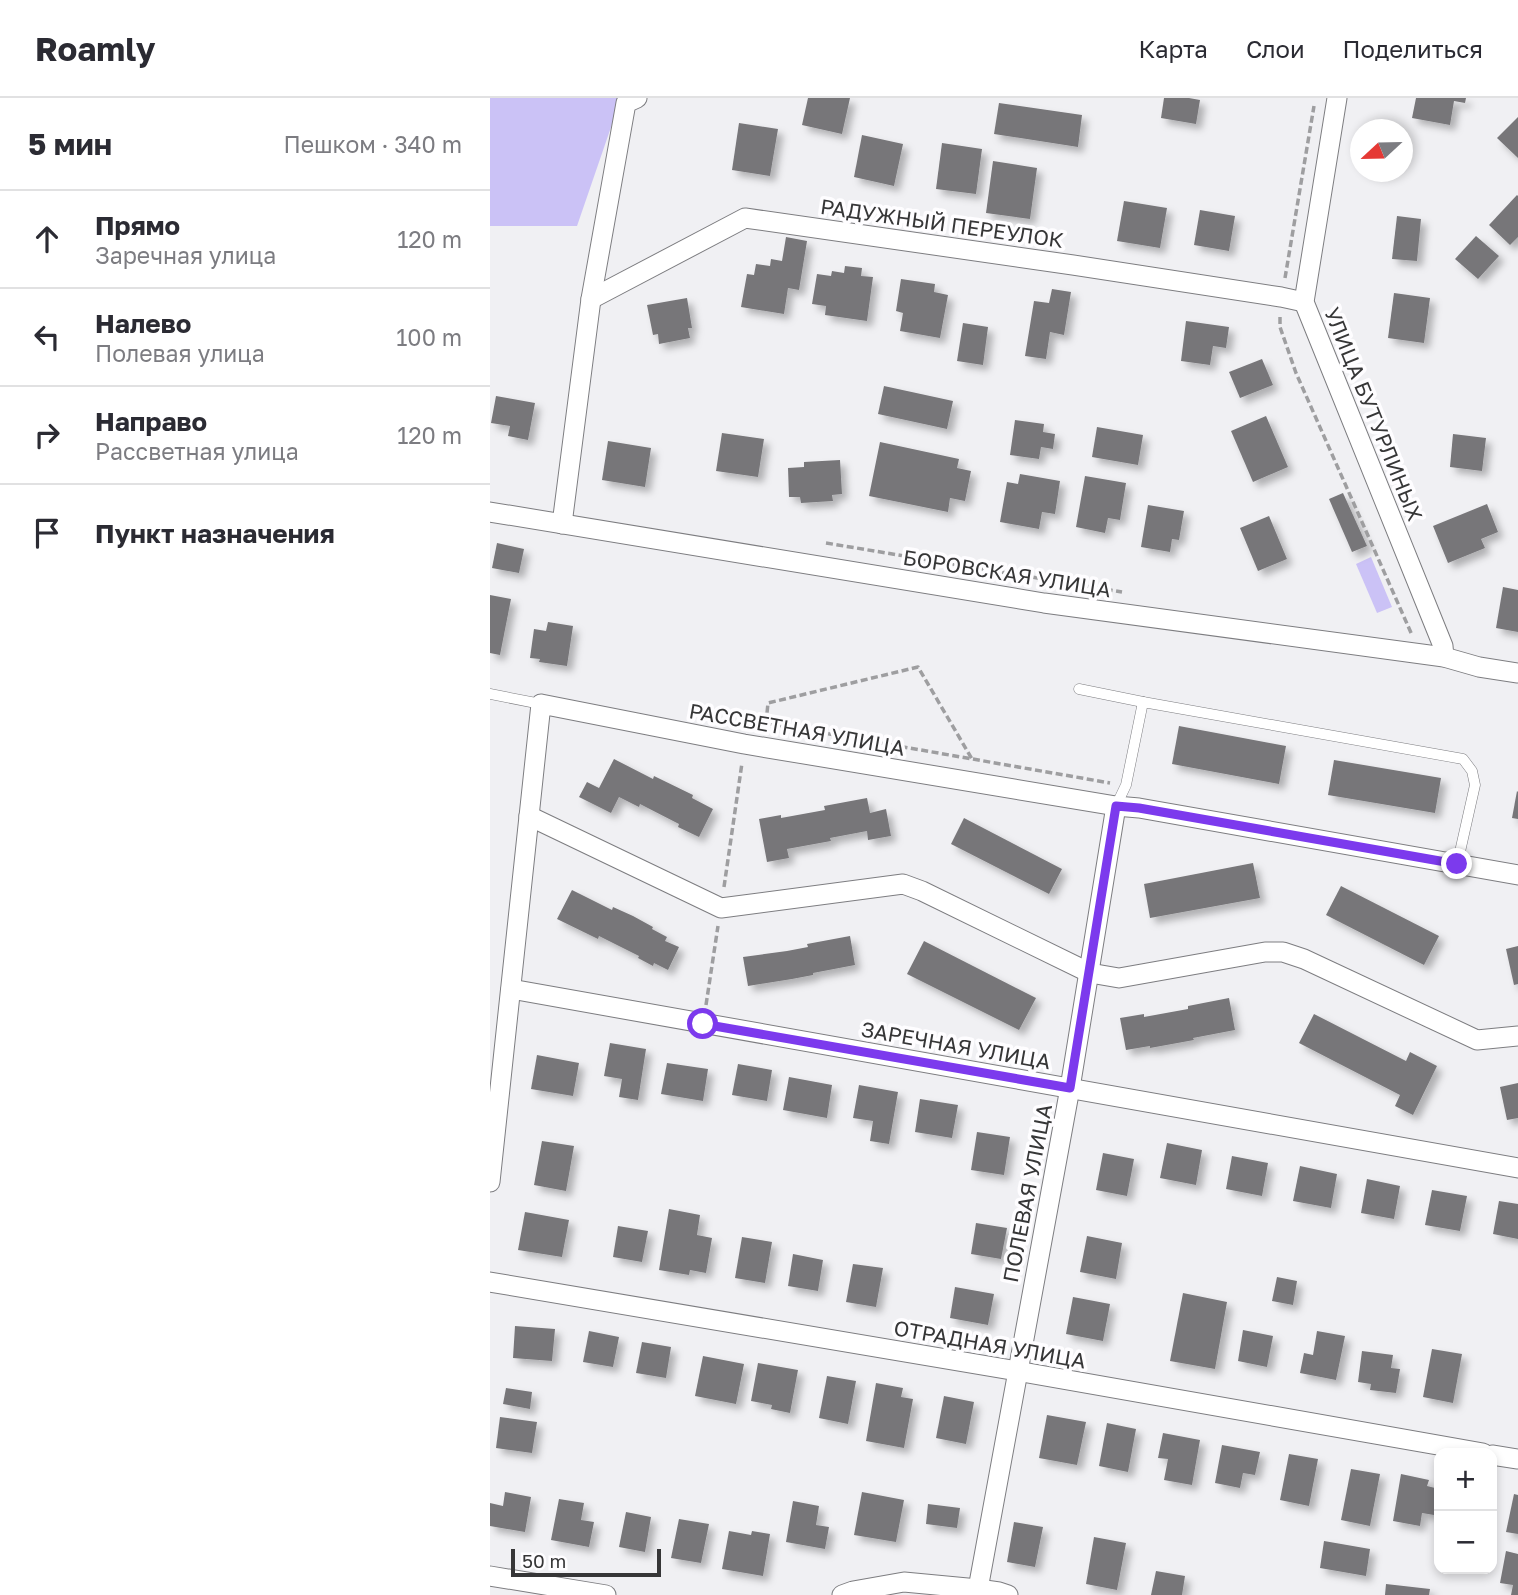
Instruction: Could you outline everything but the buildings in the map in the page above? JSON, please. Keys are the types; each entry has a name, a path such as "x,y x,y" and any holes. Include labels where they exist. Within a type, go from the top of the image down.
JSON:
{"street":[{"name":"УЛИЦА БУТУРЛИНЫХ","path":"1337,98 1304,302 1443,646 1444,657"},
{"path":"562,524 591,299 631,101"},
{"name":"РАДУЖНЫЙ ПЕРЕУЛОК","path":"591,299 745,218 1073,265 1304,302"},
{"name":"БОРОВСКАЯ УЛИЦА","path":"490,512 1044,603 1444,657 1479,667 1518,673"},
{"path":"490,1182 541,704"},
{"name":"РАССВЕТНАЯ УЛИЦА","path":"541,704 744,744 1139,808 1518,875"},
{"name":"ПОЛЕВАЯ УЛИЦА","path":"978,1589 1070,1088 1116,806"},
{"path":"529,816 721,908 903,884 1090,973 1119,978 1265,952 1283,952 1304,959 1477,1040 1518,1036"},
{"name":"ЗАРЕЧНАЯ УЛИЦА","path":"511,989 1518,1168"},
{"name":"ОТРАДНАЯ УЛИЦА","path":"490,1282 1455,1448"},
{"path":"1497,1456 1518,1460"},
{"path":"490,1576 606,1595"},
{"path":"842,1595 904,1583 978,1589 1008,1595"}],"lane":[{"path":"1079,689 1463,759 1472,771 1475,785 1457,864"},
{"path":"490,694 541,704"},
{"path":"1116,806 1126,785 1143,702"}],"path":[{"path":"766,723 768,703 918,667 972,760"},
{"path":"703,1024 748,725 766,723 1126,785"}],"shaded area":[{"path":"490,98 621,98 577,226 490,226"},
{"path":"1371,557 1392,607 1377,613 1356,564"}],"route":[{"path":"703,1024 1070,1088 1116,806 1457,864"}]}
